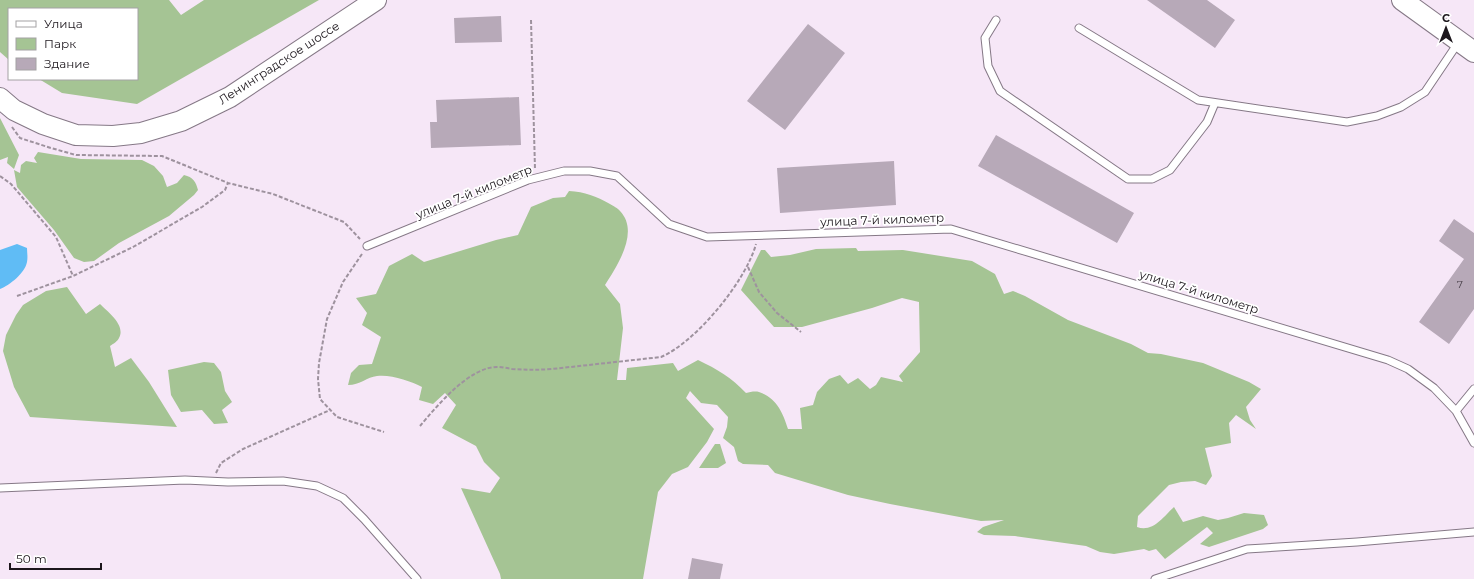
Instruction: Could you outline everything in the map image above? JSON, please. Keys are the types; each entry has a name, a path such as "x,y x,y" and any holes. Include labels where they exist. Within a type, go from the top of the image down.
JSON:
{"main road":[{"name":"Ленинградское шоссе","path":"0,98 14,110 43,124 76,135 113,136 141,133 181,121 230,97 376,0"},
{"path":"1402,0 1467,47"}],"lane":[{"path":"996,20 985,38 988,66 1000,90 1128,180 1152,180 1170,170 1207,122 1215,103"},
{"path":"1079,28 1198,100 1347,122 1376,116 1400,107 1425,92 1467,47"},
{"name":"улица 7-й километр","path":"367,246 528,180 564,171 590,171 617,176 669,224 707,237 951,229 1388,360 1408,369 1434,388 1456,411 1474,443"},
{"path":"1456,411 1474,389"},
{"path":"0,488 185,480 283,481 317,486 343,498 364,519 417,579"},
{"path":"1155,579 1247,549 1357,542 1474,532"}],"path":[{"path":"531,20 536,178"},
{"path":"12,127 20,138 76,154 162,156 228,183 273,194 344,222 367,246 343,282 327,319 319,363 318,379 320,399 337,417 384,432"},
{"path":"0,176 11,184 56,237 73,276"},
{"path":"17,296 73,276 133,246 202,206 225,190 228,183"},
{"path":"420,426 453,390 474,374 485,369 496,367 540,370 660,357 668,354 695,333 730,295 748,267 758,236"},
{"path":"748,267 759,292 777,312 801,332"},
{"path":"212,481 221,463 243,449 330,410"}],"green space":[{"path":"0,0 169,0 181,15 204,0 319,0 137,104 62,93 41,80 138,80 138,8 8,8 8,59 0,52"},
{"path":"0,118 19,155 14,169 7,163 8,157 0,160"},
{"path":"38,152 81,159 142,160 154,166 163,176 167,187 177,183 184,175 194,180 198,190 169,216 119,243 94,261 84,262 74,258 54,230 17,187 14,170 20,173 21,165 26,161 37,163 34,158"},
{"path":"569,191 585,193 605,201 618,209 626,219 628,229 624,249 605,285 620,304 623,328 617,380 626,380 627,368 673,363 678,371 698,360 724,374 746,393 759,392 770,398 775,402 784,417 788,429 802,429 800,408 813,405 817,392 829,379 840,375 848,384 858,378 870,389 876,385 881,377 903,382 899,376 920,352 919,302 902,298 872,308 802,327 774,327 741,290 761,250 765,250 771,257 790,255 816,249 856,248 858,251 903,250 972,261 995,274 1004,294 1013,291 1068,320 1131,344 1148,353 1161,354 1203,363 1249,382 1261,389 1246,407 1250,420 1256,429 1236,415 1229,423 1231,443 1205,448 1212,476 1206,485 1195,481 1169,485 1138,516 1137,527 1148,528 1153,526 1174,507 1183,522 1203,516 1218,520 1244,513 1264,515 1268,525 1263,529 1209,547 1200,544 1213,533 1207,527 1165,559 1156,549 1149,551 1144,549 1114,554 1100,552 1086,546 1015,536 984,535 977,532 983,527 1004,520 981,521 848,495 775,473 768,465 743,464 738,461 734,447 723,438 727,427 728,417 717,405 701,403 690,391 686,398 714,429 707,442 688,467 672,474 658,492 643,579 501,579 461,488 490,493 500,478 484,462 476,446 442,428 456,405 445,393 433,404 419,400 422,387 412,382 394,377 377,376 356,384 348,385 351,373 359,365 372,364 381,337 362,325 367,313 356,298 376,294 389,266 412,254 424,262 496,240 518,235 531,207 553,198 565,197"},
{"path":"67,287 86,314 100,304 115,319 121,333 118,340 110,346 115,367 131,358 149,382 177,427 30,417 14,387 3,351 6,335 23,305 46,291"},
{"path":"204,362 214,363 221,372 225,391 232,402 222,410 228,423 214,424 202,410 181,412 171,395 168,370"},
{"path":"715,444 720,444 726,463 718,468 699,468"}],"water":[{"path":"17,244 27,248 26,266 16,278 8,285 0,289 0,250"}],"building":[{"path":"1147,0 1207,0 1235,20 1215,48"},
{"path":"501,16 502,42 455,43 454,18"},
{"path":"808,24 845,53 785,130 747,101"},
{"path":"519,97 521,145 431,148 430,122 437,122 436,100"},
{"path":"996,135 1134,213 1117,243 978,166"},
{"path":"894,161 896,205 780,213 777,168"},
{"path":"1454,219 1474,233 1474,309 1449,344 1419,322 1464,259 1439,241"},
{"path":"692,558 723,564 720,579 688,579"}]}
